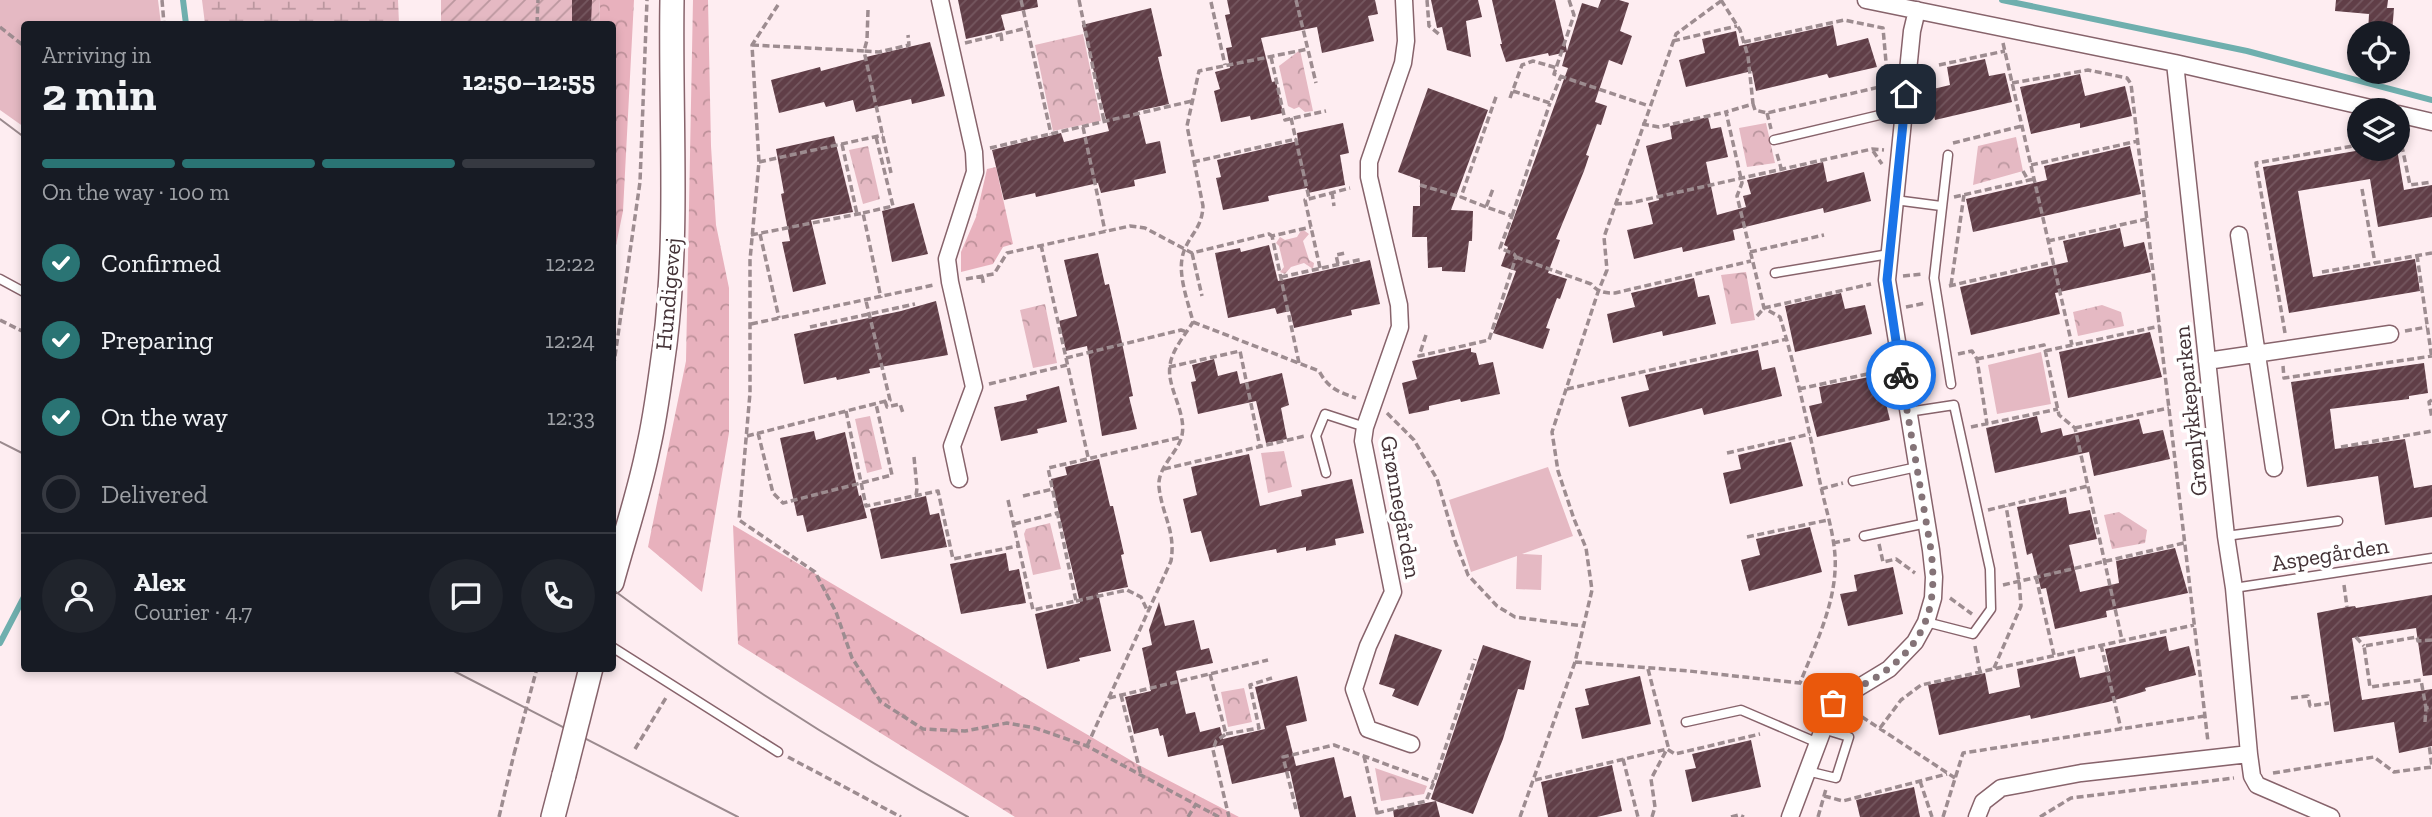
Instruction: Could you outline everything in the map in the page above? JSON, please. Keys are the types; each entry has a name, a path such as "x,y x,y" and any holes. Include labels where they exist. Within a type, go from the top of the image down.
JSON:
{"street":[{"name":"Hundigevej","path":"616,567 648,449 665,343 672,257 674,181 672,0"},
{"path":"940,0 974,152 975,172 947,259 974,387 952,446 959,479"},
{"name":"Grønnegården","path":"1404,0 1406,41 1403,63 1369,162 1369,177 1399,305 1399,327 1365,427 1363,441 1393,592 1368,646 1354,689 1368,729 1411,744"},
{"path":"1866,0 2347,103"},
{"path":"1790,817 1835,701 1889,669 1915,642 1926,622 1933,598 1934,577 1927,523 1887,280 1917,10"},
{"name":"Grønlykkeparken","path":"2175,64 2226,536 2234,588 2252,776 2257,785 2331,817"},
{"path":"2410,117 2432,122"},
{"path":"2239,235 2274,468"},
{"path":"2207,361 2390,334"},
{"path":"554,817 590,672"},
{"path":"1977,817 1983,802 2001,788 2081,773 2249,754"}],"lane":[{"path":"1774,140 1888,113 1904,115"},
{"path":"1948,155 1934,274 1951,384"},
{"path":"1895,200 1942,201"},
{"path":"1775,272 1889,254"},
{"path":"0,279 21,290"},
{"path":"1908,412 1954,405 1990,569 1991,608 1973,634 1926,622"},
{"path":"1326,473 1316,436 1325,414 1365,427"},
{"path":"1853,481 1917,467"},
{"path":"2226,536 2339,521"},
{"path":"1864,536 1927,523"},
{"name":"Aspegården","path":"2234,588 2432,558"},
{"path":"616,649 778,752"},
{"path":"1686,722 1741,710 1782,729 1820,736 1849,737 1836,778 1807,771"}],"path":[{"path":"162,0 164,21"},
{"path":"537,21 538,0"},
{"path":"616,349 640,182 647,0"},
{"path":"1021,0 1051,134"},
{"path":"1079,0 1104,122"},
{"path":"1296,0 1316,83"},
{"path":"1427,0 1429,26 1440,35"},
{"path":"1569,0 1574,15 1554,74 1649,106"},
{"path":"1520,817 1575,662 1592,590 1586,548 1558,471 1552,432 1607,270 1604,237 1676,34 1721,0 1744,42 1755,110 1767,113 1888,85 1883,28 1844,20 1744,42"},
{"path":"1211,2 1225,66"},
{"path":"778,5 752,45 759,162 751,235 747,436 739,520 815,572 836,612 852,658 881,702 923,729 965,731 1007,723 1035,727 1087,746 1219,817"},
{"path":"868,10 864,51 891,173"},
{"path":"1673,41 1737,26"},
{"path":"0,27 21,44"},
{"path":"950,46 1027,28"},
{"path":"2005,28 2005,51 2072,345"},
{"path":"1001,34 1002,42"},
{"path":"752,45 879,52 909,45 908,35"},
{"path":"1087,746 1171,561 1174,545 1159,487 1160,477 1182,438 1169,367 1172,355 1193,323 1181,265 1185,250 1203,219 1203,206 1187,126 1199,71 1308,49"},
{"path":"1940,65 2005,51"},
{"path":"1271,57 1285,120 1326,111"},
{"path":"1510,98 1522,65 1533,61 1557,68"},
{"path":"2012,83 2088,70 2127,78 2131,84 2210,758"},
{"path":"1561,76 1500,248 1516,257 1591,284 1598,292 1615,293 1752,261"},
{"path":"1513,91 1550,103"},
{"path":"1461,197 1497,94"},
{"path":"974,152 1192,102"},
{"path":"1642,124 1659,127 1753,104"},
{"path":"1726,112 1741,177 1742,183 1737,195 1752,261 1764,308 1780,317 1787,339 1833,543 1835,572 1828,605 1800,683"},
{"path":"1291,118 1320,268"},
{"path":"1948,155 1949,144 2022,126"},
{"path":"1083,127 1105,231"},
{"path":"1023,132 1025,140"},
{"path":"759,162 883,135"},
{"path":"751,235 893,206 876,137"},
{"path":"1193,162 1296,139"},
{"path":"2031,165 2138,141"},
{"path":"842,145 881,298"},
{"path":"2347,147 2256,163 2284,350 2284,378 2432,358 2417,255"},
{"path":"1615,204 1630,203 1872,149 1900,152"},
{"path":"2405,161 2410,186 2432,182"},
{"path":"2023,171 2028,180"},
{"path":"1942,201 2034,178"},
{"path":"1420,185 1512,216"},
{"path":"1308,198 1350,188"},
{"path":"1486,207 1493,189"},
{"path":"2361,189 2375,263"},
{"path":"1332,192 1334,206"},
{"path":"1951,285 1964,195"},
{"path":"2048,241 2147,219"},
{"path":"751,324 994,274 1007,253 1130,226 1145,228 1192,253 1269,234 1272,236 1311,227"},
{"path":"760,234 779,318"},
{"path":"1750,252 1824,235"},
{"path":"1272,236 1299,363"},
{"path":"1041,245 1088,457"},
{"path":"1192,253 1202,296"},
{"path":"1338,264 1336,255 1345,253"},
{"path":"2322,272 2432,253"},
{"path":"1426,335 1419,356 1489,340 1516,257"},
{"path":"1281,277 1363,259"},
{"path":"1935,290 2053,262"},
{"path":"1757,316 1764,308 1911,275 1934,274"},
{"path":"982,276 984,286"},
{"path":"747,436 890,400 866,301"},
{"path":"1891,310 1937,301"},
{"path":"810,327 915,304"},
{"path":"0,320 21,330"},
{"path":"1193,323 1319,371 1325,383 1335,391 1374,402 1414,440 1437,479 1468,575 1497,606 1516,617 1583,626"},
{"path":"2045,351 2160,326"},
{"path":"2390,334 2427,327"},
{"path":"1066,358 1181,330 1187,332"},
{"path":"1566,389 1787,339"},
{"path":"1977,359 2044,345 2059,415 2075,428 2122,640"},
{"path":"1169,367 1240,351 1260,447"},
{"path":"1946,356 1972,351 1977,359 1987,424"},
{"path":"974,387 1068,365"},
{"path":"1799,388 1900,367"},
{"path":"2432,400 2429,402 2432,418"},
{"path":"886,401 887,407 900,404 903,413"},
{"path":"758,433 773,493 783,503 892,475 876,404"},
{"path":"2075,428 2169,408"},
{"path":"1958,430 2058,409"},
{"path":"846,411 866,506 938,491 953,559 1018,546"},
{"path":"2342,447 2432,431"},
{"path":"1727,453 1810,435"},
{"path":"1164,469 1316,436"},
{"path":"1076,601 1048,468 1182,438"},
{"path":"914,457 916,496"},
{"path":"1821,489 1853,481"},
{"path":"1977,512 2088,486"},
{"path":"1023,496 1053,489"},
{"path":"1008,500 1032,610 1127,590 1141,597 1148,611"},
{"path":"1994,668 2021,606 2006,506"},
{"path":"1014,524 1058,513"},
{"path":"1747,537 1828,520"},
{"path":"1833,543 1864,536"},
{"path":"1990,588 2184,543"},
{"path":"2342,571 2347,607"},
{"path":"2036,577 2054,655"},
{"path":"1880,728 1901,700 1921,685 2194,625"},
{"path":"1973,634 1980,672"},
{"path":"2356,637 2364,646 2370,687 2421,680 2426,708 2425,722"},
{"path":"2364,646 2417,637 2418,641 2432,640"},
{"path":"2101,645 2122,729"},
{"path":"1364,756 1378,815 1426,801 1475,659"},
{"path":"1109,698 1268,660"},
{"path":"1575,662 1800,683 1880,728 1955,779"},
{"path":"1648,668 1668,749 1675,754 1782,729"},
{"path":"499,817 536,672"},
{"path":"1210,674 1226,734"},
{"path":"1230,817 1213,750 1216,741 1226,734 1259,728 1250,685 1272,678"},
{"path":"635,749 674,685"},
{"path":"1121,695 1141,775"},
{"path":"2291,698 2308,696 2310,706 2329,703"},
{"path":"2426,708 2432,707"},
{"path":"660,708 665,712"},
{"path":"1942,817 1963,753 2205,716"},
{"path":"2429,744 2432,767"},
{"path":"1296,809 1283,757 1334,745 1434,782"},
{"path":"1535,780 1668,749"},
{"path":"1652,817 1655,807 1651,779 1668,749"},
{"path":"778,752 901,817"},
{"path":"1623,759 1638,817"},
{"path":"1824,796 1843,801 1948,774"},
{"path":"1818,817 1829,776"},
{"path":"1920,781 1932,817"},
{"path":"1188,817 1196,803"},
{"path":"1731,817 1744,817"}],"green space":[{"path":"0,0 158,0 161,21 21,21 21,125 0,110"},
{"path":"202,0 398,0 399,21 205,21"},
{"path":"441,0 600,0 599,21 441,21"},
{"path":"600,0 634,0 623,211 616,245 616,21 599,21"},
{"path":"693,0 708,0 711,146 716,225 729,288 729,433 702,592 648,547 686,361"},
{"path":"1083,34 1101,121 1053,131 1035,45"},
{"path":"1300,50 1313,111 1305,112 1299,107 1294,109 1288,106 1279,66"},
{"path":"1766,123 1775,163 1747,167 1739,128"},
{"path":"2016,137 2023,171 1973,185 1978,146"},
{"path":"868,146 880,199 863,204 849,150"},
{"path":"996,167 1013,244 1003,247 993,264 961,272 961,252 976,217 987,169"},
{"path":"1302,229 1309,234 1303,241 1309,260 1314,263 1313,269 1304,263 1291,267 1285,274 1280,272 1284,267 1276,243 1280,237 1285,240 1297,237"},
{"path":"1746,272 1755,320 1731,324 1721,275"},
{"path":"1045,304 1057,363 1033,368 1020,310"},
{"path":"2102,305 2121,312 2124,326 2078,336 2073,312"},
{"path":"2041,352 2051,404 1997,414 1988,365"},
{"path":"870,416 882,469 867,473 855,419"},
{"path":"1284,451 1292,487 1268,493 1261,453"},
{"path":"1548,467 1573,536 1522,554 1542,555 1541,590 1516,589 1517,556 1471,572 1449,500"},
{"path":"2119,512 2147,530 2145,543 2112,549 2104,515"},
{"path":"1050,523 1061,569 1033,575 1024,534 1026,529"},
{"path":"733,525 1137,764 1239,817 1015,817 738,644"},
{"path":"1244,688 1252,722 1228,727 1221,692"},
{"path":"1375,768 1427,786 1424,794 1381,801"}],"building":[{"path":"572,0 592,0 591,21 572,21"},
{"path":"958,0 1037,0 1038,7 1001,15 1005,30 966,39"},
{"path":"1227,0 1375,0 1378,14 1368,16 1374,41 1322,53 1317,27 1261,38 1272,82 1276,81 1283,113 1251,120 1250,116 1221,122 1214,91 1220,89 1215,72 1230,68 1226,48 1232,47 1225,15 1230,14"},
{"path":"1431,0 1478,0 1482,17 1466,21 1471,57 1447,50 1442,27 1437,28"},
{"path":"1492,0 1555,0 1567,51 1582,3 1598,8 1601,0 1629,3 1620,31 1632,36 1622,65 1609,60 1595,102 1607,106 1601,125 1597,124 1586,155 1589,156 1584,171 1556,239 1560,240 1548,273 1567,279 1546,328 1550,329 1543,349 1493,333 1516,271 1501,266 1508,247 1504,245 1568,68 1562,66 1566,52 1506,62"},
{"path":"2336,0 2388,0 2387,8 2394,8 2393,21 2369,21 2369,14 2335,11"},
{"path":"1151,8 1162,56 1158,57 1169,104 1138,111 1146,144 1160,141 1166,173 1134,180 1135,186 1101,193 1098,183 1036,197 1035,193 1004,200 992,150 1061,133 1064,142 1109,131 1082,25"},
{"path":"1833,25 1837,46 1868,38 1877,67 1829,78 1827,74 1756,91 1752,71 1686,87 1679,60 1705,53 1702,39 1736,31 1739,46"},
{"path":"930,42 945,96 912,104 911,99 856,112 853,100 826,107 824,102 779,113 771,80 820,67 821,71"},
{"path":"1985,59 1989,76 2005,73 2012,102 1935,120 1929,90 1950,85 1947,67"},
{"path":"2080,74 2085,96 2125,86 2132,116 2080,128 2080,123 2031,134 2020,87"},
{"path":"1428,88 1488,110 1451,210 1473,211 1472,241 1469,241 1465,272 1442,271 1442,267 1428,268 1427,237 1412,237 1413,206 1420,206 1420,180 1398,172"},
{"path":"1708,117 1711,129 1721,127 1728,157 1706,162 1717,215 1746,207 1743,196 1751,194 1747,180 1823,162 1827,182 1864,172 1871,201 1824,213 1823,208 1733,230 1735,240 1683,252 1682,247 1634,259 1627,230 1653,224 1648,203 1659,200 1646,146 1672,139 1670,126"},
{"path":"1343,123 1349,153 1340,155 1345,185 1308,193 1307,188 1268,196 1269,201 1223,210 1216,178 1221,177 1217,160 1298,141 1297,133"},
{"path":"834,136 853,212 811,220 826,284 793,292 782,242 790,241 776,149"},
{"path":"2130,146 2141,194 1973,232 1966,199 2047,180 2044,166"},
{"path":"2347,152 2347,161 2399,161 2404,190 2432,185 2432,217 2378,227 2370,179 2298,191 2313,277 2415,259 2420,291 2289,313 2263,167"},
{"path":"914,203 928,254 892,262 882,211"},
{"path":"2120,228 2124,247 2144,242 2151,272 2055,293 2060,314 1971,335 1960,287 2068,262 2063,241"},
{"path":"1269,245 1278,281 1370,260 1380,304 1351,310 1352,315 1294,328 1290,311 1277,314 1275,308 1228,318 1215,253 1240,248 1241,252"},
{"path":"1098,253 1105,285 1109,284 1120,333 1133,396 1129,397 1137,429 1102,436 1087,346 1066,351 1059,321 1077,316 1064,260"},
{"path":"1694,278 1698,297 1709,295 1716,324 1663,336 1662,331 1613,343 1607,314 1635,307 1631,293"},
{"path":"1841,293 1845,309 1865,305 1872,334 1795,352 1785,306"},
{"path":"936,301 948,355 869,369 870,373 837,380 836,377 804,384 794,334"},
{"path":"2150,332 2162,377 2068,398 2059,352"},
{"path":"1471,348 1471,352 1476,353 1479,365 1493,362 1500,394 1461,402 1460,399 1409,414 1402,383 1417,379 1412,361"},
{"path":"1758,350 1762,370 1775,367 1782,396 1704,415 1702,408 1629,427 1621,397 1649,390 1645,375"},
{"path":"1214,359 1218,376 1237,371 1240,384 1282,373 1289,405 1281,408 1287,439 1266,443 1256,401 1198,414 1191,382 1196,381 1192,365"},
{"path":"2424,363 2428,393 2409,396 2409,399 2330,409 2335,449 2405,439 2414,488 2432,485 2432,517 2385,525 2378,476 2307,487 2291,382"},
{"path":"1879,375 1890,420 1817,437 1809,406 1822,403 1819,387"},
{"path":"1059,386 1067,422 1037,429 1038,433 1001,441 994,407 1027,400 1026,395"},
{"path":"2037,416 2041,433 2061,428 2063,436 2139,419 2143,434 2163,430 2170,459 2094,476 2089,452 1995,473 1986,428"},
{"path":"814,431 816,440 845,432 859,496 861,495 867,518 807,532 803,515 797,516 780,438"},
{"path":"1791,442 1803,486 1730,504 1723,473 1741,469 1738,455"},
{"path":"1249,454 1260,506 1302,496 1301,490 1352,479 1364,533 1335,539 1336,545 1306,551 1306,547 1277,553 1276,549 1210,562 1201,531 1191,533 1183,499 1197,495 1191,467"},
{"path":"1099,459 1124,554 1121,555 1128,587 1098,593 1111,651 1047,669 1035,614 1080,603 1051,479 1067,475 1065,467"},
{"path":"926,496 930,515 939,513 947,547 881,559 870,509"},
{"path":"2066,497 2069,514 2090,510 2097,539 2069,545 2080,592 2119,583 2116,561 2175,548 2188,593 2106,611 2107,617 2055,629 2046,588 2041,589 2032,553 2027,555 2017,507"},
{"path":"1810,527 1822,572 1749,591 1741,560 1760,555 1756,539"},
{"path":"1006,553 1009,571 1019,569 1026,603 961,614 950,564"},
{"path":"1893,567 1903,614 1848,626 1840,594 1857,591 1854,575"},
{"path":"2432,595 2432,675 2423,676 2416,628 2352,638 2362,700 2432,689 2432,746 2399,753 2394,722 2334,732 2317,613"},
{"path":"1159,602 1165,626 1194,620 1201,650 1209,648 1213,663 1176,671 1186,714 1195,712 1200,732 1220,727 1223,739 1265,729 1255,687 1297,676 1307,721 1286,726 1296,766 1334,757 1344,798 1351,796 1356,817 1300,817 1290,771 1232,784 1223,745 1168,757 1163,735 1160,736 1158,728 1134,734 1125,697 1151,691 1142,648 1152,645 1149,630"},
{"path":"1395,634 1442,650 1418,706 1392,696 1395,689 1379,684"},
{"path":"2166,636 2169,651 2189,646 2196,675 2145,688 2146,691 2108,702 2031,719 2030,715 1939,735 1928,685 1985,673 1989,694 2020,687 2017,669 2075,656 2080,678 2110,671 2105,649"},
{"path":"1483,645 1531,661 1524,690 1518,689 1503,739 1473,814 1431,799"},
{"path":"1640,676 1651,724 1582,739 1575,708 1589,705 1585,689"},
{"path":"1751,740 1761,787 1692,802 1685,770 1696,768 1692,754"},
{"path":"1612,765 1622,811 1597,817 1548,817 1541,782"},
{"path":"1914,787 1920,817 1860,817 1856,800"},
{"path":"1436,801 1440,817 1394,817 1393,810"}],"waterway":[{"path":"183,0 186,21"},
{"path":"2002,0 2247,51 2432,100"},
{"path":"0,643 21,603"}],"tram line":[{"path":"0,119 21,135"},
{"path":"0,442 21,452"},
{"path":"616,592 786,709 968,817"},
{"path":"456,672 738,817"}],"way so far":[{"path":"1833,703 1889,669 1915,642 1926,622 1933,598 1931,550 1901,375"}],"route":[{"path":"1901,375 1887,280 1906,94"}]}
